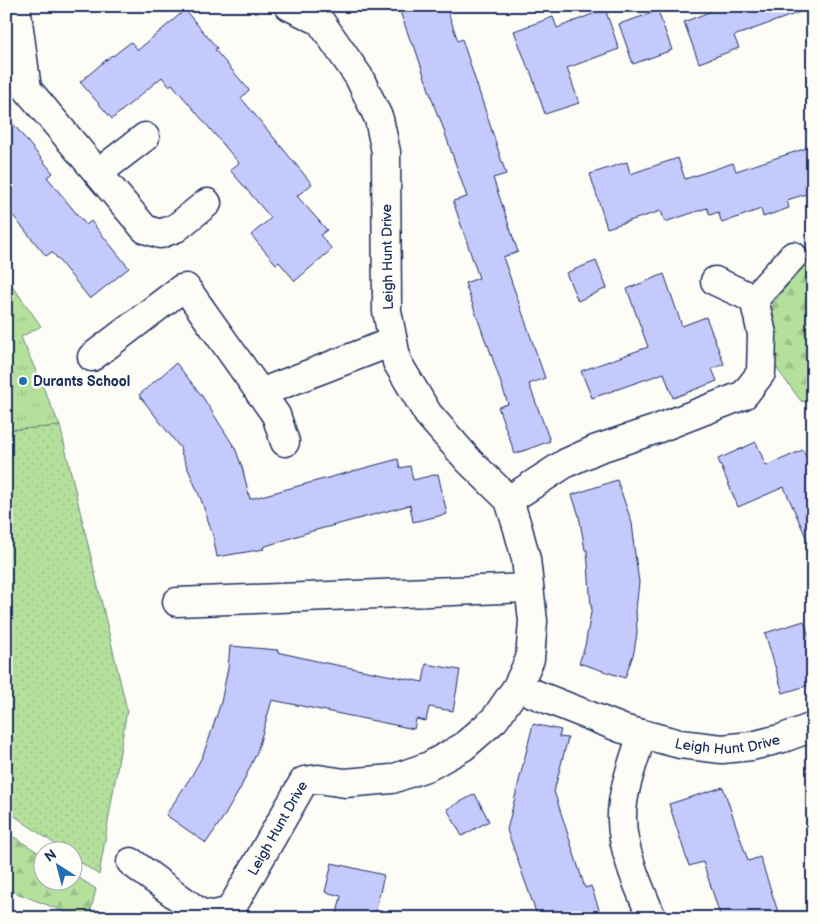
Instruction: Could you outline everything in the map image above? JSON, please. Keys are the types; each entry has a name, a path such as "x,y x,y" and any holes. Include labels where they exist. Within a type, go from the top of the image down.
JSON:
{"street":[{"path":"16,6 15,64 27,89 145,229 160,234 176,228 207,202"},
{"name":"Leigh Hunt Drive","path":"131,862 200,913 214,915 230,911 304,781 318,779 345,783 392,779 429,766 463,747 495,719 516,687 530,659 533,621 526,559 509,500 470,462 428,414 398,362 392,342 387,311 386,152 378,119 328,13 289,6"},
{"path":"98,173 145,137"},
{"path":"754,299 792,256"},
{"path":"715,281 754,299"},
{"path":"92,357 181,289 186,288 276,415 285,442"},
{"path":"509,500 574,459 744,395 761,373 762,334 754,299"},
{"path":"260,393 392,342"},
{"path":"177,602 528,588"},
{"name":"Leigh Hunt Drive","path":"516,687 623,730 680,744 722,749 752,746 783,738 813,727"},
{"path":"642,734 624,794 622,819 624,842 652,918"}],"green space":[{"path":"813,257 813,403 801,401 775,366 773,303 801,268"},
{"name":"Durants School","path":"6,277 41,326 21,337 60,426 6,430"},
{"path":"60,426 127,710 99,875 82,863 82,842 52,842 6,810 6,430"},
{"path":"6,832 32,849 32,892 82,892 82,880 96,889 89,918 81,918 6,889"}],"building":[{"path":"398,6 446,6 458,41 462,39 506,174 493,178 518,252 503,257 545,378 529,384 550,441 515,454 498,407 508,404 465,283 479,278 453,201 467,197 414,45 412,45"},
{"path":"724,6 806,6 806,10 734,36 739,48 699,63 684,22"},
{"path":"605,9 619,49 567,68 579,103 545,114 514,31 553,17 557,28"},
{"path":"185,10 217,48 215,50 249,90 241,98 312,184 297,196 327,230 320,235 332,249 295,281 279,262 276,264 251,235 271,218 230,170 239,163 172,84 169,86 162,77 112,119 80,82 131,42 138,50"},
{"path":"658,11 672,50 633,64 619,24"},
{"path":"6,115 53,173 47,177 67,202 86,225 91,221 129,268 90,299 52,252 46,256 6,207"},
{"path":"813,146 813,192 787,200 789,208 763,217 761,209 722,223 718,212 710,215 707,208 665,222 661,211 607,228 590,174 627,162 630,174 678,158 685,179 733,163 736,171"},
{"path":"596,261 607,288 578,301 566,273"},
{"path":"664,274 682,326 706,317 724,364 712,369 717,381 673,398 664,373 592,398 581,371 648,347 627,289"},
{"path":"176,363 202,396 235,448 250,499 398,459 400,468 410,466 413,480 438,474 447,514 413,522 410,505 309,532 263,547 264,549 217,557 213,536 202,502 181,449 139,395"},
{"path":"756,442 766,466 803,450 813,473 813,553 784,487 738,507 718,459"},
{"path":"617,480 632,523 639,582 636,610 637,633 634,652 625,678 579,663 585,646 592,607 587,550 585,550 579,516 572,495"},
{"path":"804,621 813,649 813,684 783,693 765,633"},
{"path":"230,646 278,650 277,652 321,662 423,682 426,664 460,670 453,711 429,707 426,721 416,719 414,729 272,700 257,752 240,789 206,843 166,815 192,775 209,739 221,702 228,668"},
{"path":"533,724 561,730 559,737 568,738 554,791 585,888 591,886 602,918 538,918 507,830"},
{"path":"723,787 748,861 760,857 780,918 721,918 703,862 689,866 669,804"},
{"path":"475,794 489,821 462,836 447,809"},
{"path":"332,863 384,875 374,918 336,918 341,896 325,892"}],"place":[{"name":"Durants School","path":"23,381"}]}
